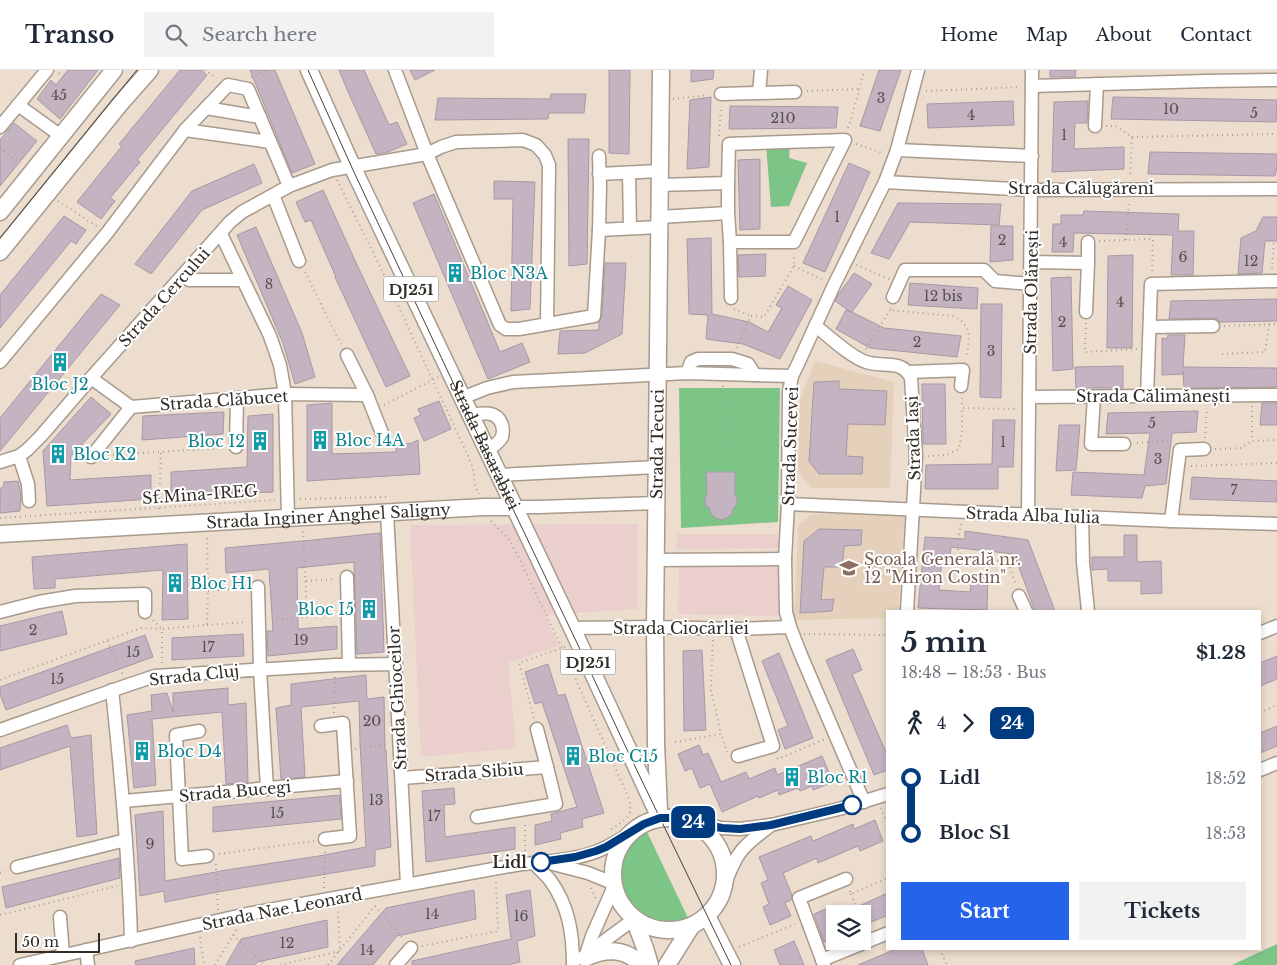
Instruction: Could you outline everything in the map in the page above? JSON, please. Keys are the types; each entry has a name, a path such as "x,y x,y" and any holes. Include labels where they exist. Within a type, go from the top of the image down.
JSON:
{"main road":[{"path":"0,212 114,70"},
{"path":"0,252 150,70"},
{"name":"Strada Basarabiei","path":"309,70 352,166 660,818"},
{"name":"Strada Tecuci","path":"660,818 656,744 655,627 661,70"},
{"name":"Strada Inginer Anghel Saligny","path":"0,534 295,518 390,505 514,507"},
{"path":"660,818 685,820 700,828 713,839 721,854 725,870 724,887 717,905 708,916 691,927 661,930 647,926 634,919 624,908 618,896 614,865 617,855 621,846 632,832 644,824 660,818"},
{"path":"708,916 729,959"},
{"path":"634,919 650,965"},
{"path":"668,965 691,927"},
{"path":"578,963 598,952 611,951 624,953 636,959 642,965"}],"street":[{"path":"0,127 46,70"},
{"path":"395,70 427,154 500,325 506,330 594,316 599,230 599,156"},
{"path":"759,93 761,70"},
{"name":"Strada Sucevei","path":"864,802 791,630 786,612 789,392 792,376 885,182 896,153 918,70"},
{"name":"Strada Olănești","path":"1028,514 1032,70"},
{"path":"1032,86 1206,80 1277,80"},
{"path":"1095,126 1097,84"},
{"path":"0,362 107,233 185,130 228,86 248,89 290,186"},
{"path":"721,94 795,92"},
{"path":"18,105 61,136"},
{"path":"206,108 260,117"},
{"path":"185,130 270,142"},
{"name":"Strada Cercului","path":"0,462 19,456 41,436 230,222 242,212 273,194 332,170 427,154 456,142 523,140 536,145 545,155 549,165 547,324"},
{"path":"730,242 794,242 844,140 729,144 728,214 731,298"},
{"path":"896,153 1032,156"},
{"path":"599,174 630,173 659,178 728,183"},
{"path":"630,173 630,228"},
{"name":"Strada Călugăreni","path":"885,182 1032,190 1277,189"},
{"path":"273,194 299,261"},
{"path":"599,230 630,228 659,222 728,214"},
{"path":"220,234 270,336 280,365 285,394 287,499 295,518"},
{"path":"1086,312 1088,242"},
{"path":"1031,262 1088,262"},
{"path":"893,297 905,270 984,270 995,281 1031,284"},
{"path":"189,280 243,280"},
{"path":"1147,396 1151,284 1274,281"},
{"name":"Strada Iași","path":"816,326 854,356 866,363 902,367 911,378 916,456 907,610"},
{"path":"1150,327 1213,326"},
{"path":"347,355 367,395 382,433"},
{"path":"687,373 691,362 698,359 732,359 748,364 755,374"},
{"path":"908,372 963,370 961,386"},
{"path":"462,398 487,388 513,382 687,373 792,376"},
{"path":"91,378 131,407 91,457"},
{"name":"Strada Clăbucet","path":"131,407 285,394 367,395"},
{"name":"Strada Călimănești","path":"1029,403 1094,397 1277,395"},
{"path":"1094,397 1091,444 1124,444"},
{"path":"236,447 238,398"},
{"path":"470,415 492,414 501,423 502,437 487,451"},
{"path":"1171,521 1180,450 1204,449"},
{"path":"19,456 28,484 29,501"},
{"path":"498,475 656,466"},
{"name":"Strada Inginer Anghel Saligny","path":"514,507 539,508 657,503"},
{"name":"Strada Alba Iulia","path":"788,504 1277,524"},
{"name":"Strada Ghioceilor","path":"390,505 407,884"},
{"path":"1082,517 1083,562 1088,610"},
{"path":"656,560 786,559"},
{"path":"342,665 347,578"},
{"path":"258,587 260,669 267,788"},
{"path":"0,612 39,602 75,596 145,594 145,612"},
{"path":"1020,596 1026,610"},
{"path":"1261,633 1277,626"},
{"name":"Strada Ciocârliei","path":"575,635 655,627 791,630"},
{"path":"736,629 773,746 738,756"},
{"name":"Strada Cluj","path":"0,730 155,676 260,669 396,664"},
{"path":"112,690 124,801 130,883 131,941"},
{"path":"324,839 350,836 344,723 327,725"},
{"name":"Strada Sibiu","path":"525,809 556,804 537,729"},
{"path":"199,731 176,735 182,858 211,855"},
{"path":"1261,770 1277,763"},
{"name":"Strada Sibiu","path":"402,778 547,767"},
{"name":"Strada Bucegi","path":"124,801 347,781"},
{"path":"685,820 722,828 740,829 771,825 883,796"},
{"path":"477,817 525,809"},
{"path":"724,887 732,865 739,853 748,843 771,825"},
{"name":"Strada Nae Leonard","path":"20,965 247,914 495,868 575,857 606,847 632,832"},
{"path":"17,867 126,840"},
{"path":"535,863 550,880 562,899 570,920 578,963"},
{"name":"Strada Nae Leonard","path":"535,863 588,873 615,884"},
{"path":"846,879 799,898 823,963 886,933"},
{"path":"578,963 615,884"},
{"path":"60,917 63,955"},
{"path":"578,963 634,919"},
{"path":"396,965 411,948"},
{"path":"86,950 88,965"}],"path":[{"path":"864,70 844,140 896,153"},
{"path":"913,91 1032,86"},
{"path":"795,92 859,89"},
{"path":"660,100 721,94 719,136 729,144"},
{"path":"1095,126 1116,126 1132,137 1277,134"},
{"path":"1126,240 1132,137"},
{"path":"0,148 32,172"},
{"path":"332,170 374,254 468,456 475,486 490,520 508,538 518,556 562,648 629,799 632,807 629,816 608,832"},
{"path":"48,193 107,233"},
{"path":"1088,242 1153,239 1151,284"},
{"path":"731,298 734,309 751,316 764,317 794,266 794,242"},
{"path":"1274,281 1274,242 1277,242"},
{"path":"299,261 347,355"},
{"path":"847,261 899,283"},
{"path":"794,266 834,285"},
{"path":"860,359 890,310 893,297"},
{"path":"890,310 953,316 966,324 969,339 963,370"},
{"path":"1086,312 1085,352 1149,349"},
{"path":"732,359 751,316"},
{"path":"1222,354 1265,352 1269,324"},
{"path":"1213,326 1277,324"},
{"path":"374,411 450,372"},
{"path":"722,374 728,458"},
{"path":"1208,396 1204,449 1240,448 1252,441 1277,440"},
{"path":"1252,396 1252,441"},
{"path":"916,456 947,455 959,449 962,433 962,408 1029,403"},
{"path":"1124,444 1176,440 1180,450"},
{"path":"91,457 236,447"},
{"path":"159,525 161,451"},
{"path":"1179,466 1277,463"},
{"name":"Sf.Mina-IREG","path":"0,518 287,499 390,505"},
{"path":"963,512 958,548 960,556 968,560 1000,560 1007,563 1011,569 1020,596"},
{"path":"0,680 141,628 162,629 307,617 306,582 295,518"},
{"path":"207,522 207,625"},
{"path":"306,582 347,578"},
{"path":"208,592 258,587"},
{"path":"714,628 710,690 721,734 730,758 738,756"},
{"path":"162,629 162,676"},
{"path":"791,630 886,635"},
{"path":"537,729 518,663 562,648 575,635"},
{"path":"107,641 128,685"},
{"path":"327,725 342,665"},
{"path":"1261,712 1277,705"},
{"path":"675,742 721,734"},
{"path":"773,746 778,759 835,735"},
{"path":"346,751 392,744"},
{"path":"883,796 886,813"},
{"path":"525,809 535,863"},
{"path":"219,920 211,855 324,839 324,900"},
{"path":"328,965 375,906 411,948 498,931 495,868"},
{"path":"588,873 591,892 602,912"},
{"path":"846,879 855,905"},
{"path":"851,894 886,879"},
{"path":"0,915 130,883"},
{"path":"338,898 340,951"},
{"path":"215,965 247,914"},
{"path":"729,959 807,920"},
{"path":"198,925 204,965"},
{"path":"233,935 265,965"},
{"path":"940,950 947,965"},
{"path":"280,965 340,951"}],"shaded area":[{"path":"815,361 894,382 890,488 811,488 798,472 800,400"},
{"name":"Școala Generală nr. 12 \"Miron Costin\"","path":"812,514 905,514 898,610 886,610 886,618 794,620 798,526"},
{"path":"638,524 638,609 545,615 559,646 508,663 516,748 421,757 410,525"},
{"path":"677,534 778,534 778,548 676,549"},
{"path":"679,565 780,567 779,616 678,614"}],"green space":[{"path":"766,145 790,145 789,158 807,163 789,206 771,207"},
{"path":"679,388 780,388 778,522 681,528"},
{"path":"647,832 689,920 668,924 655,923 645,919 630,903 622,882 621,870 623,860 631,845"},
{"path":"1277,944 1277,965 1232,965"}],"building":[{"path":"68,70 98,70 60,119 37,99 51,80 56,85"},
{"path":"180,70 201,70 207,75 137,160 140,162 110,198 115,201 101,219 77,202 122,146 119,144"},
{"path":"250,70 275,70 315,164 292,173"},
{"path":"339,70 364,70 389,125 397,122 407,144 388,152 376,154"},
{"path":"410,70 435,70 415,80"},
{"path":"609,70 630,70 629,154 609,153"},
{"path":"691,70 714,70 713,79 691,82"},
{"path":"879,70 901,70 880,131 860,126"},
{"path":"1050,70 1076,70 1075,77 1050,77"},
{"path":"551,94 586,94 584,113 549,113 548,119 435,120 438,98 550,99"},
{"path":"711,97 709,167 687,169 690,100"},
{"path":"1113,97 1277,100 1276,122 1111,119"},
{"path":"1013,101 1014,125 928,128 927,104"},
{"path":"1088,101 1087,123 1075,123 1074,149 1124,147 1124,169 1052,172 1054,102"},
{"path":"730,106 838,107 836,128 729,129"},
{"path":"14,123 37,141 0,186 0,140"},
{"path":"568,139 589,139 587,264 569,266"},
{"path":"1150,152 1277,154 1277,166 1275,176 1148,174"},
{"path":"760,159 760,229 740,230 738,160"},
{"path":"849,163 870,172 825,272 803,263"},
{"path":"254,164 262,183 202,210 151,274 135,264 192,191"},
{"path":"494,181 535,182 530,309 511,311 513,199 494,199"},
{"path":"323,190 410,376 386,387 311,220 305,222 296,202"},
{"name":"Bloc N3A","path":"434,194 500,352 522,343 530,362 488,379 413,203"},
{"path":"898,203 1001,204 999,225 910,222 889,259 871,253"},
{"path":"1084,211 1179,214 1178,231 1194,231 1193,275 1171,275 1173,235 1074,233 1073,252 1052,252 1053,224 1061,224 1061,215 1083,215"},
{"path":"64,216 86,230 76,244 71,241 0,328 0,295"},
{"path":"1263,217 1277,217 1277,241 1265,241 1262,273 1238,274 1241,238 1256,231"},
{"path":"991,226 1013,226 1013,260 990,262"},
{"path":"256,227 302,333 315,377 295,384 283,343 237,235"},
{"path":"711,238 712,314 749,322 768,332 782,308 776,305 788,286 812,300 780,359 743,344 706,339 708,315 689,314 687,239"},
{"path":"766,254 765,276 739,277 738,255"},
{"path":"1133,255 1132,348 1107,348 1108,256"},
{"path":"605,263 626,263 622,334 585,353 558,354 560,331 599,330 599,322 602,316"},
{"path":"854,273 872,284 852,312 884,328 961,336 957,357 870,348 836,329 846,310 851,312 835,301"},
{"path":"1071,277 1073,369 1053,371 1051,278"},
{"path":"910,283 978,288 977,309 908,305"},
{"name":"Bloc J2","path":"101,294 120,305 0,451 0,418"},
{"path":"1277,299 1277,321 1220,322 1213,318 1169,319 1171,301"},
{"path":"981,304 1002,304 1001,398 980,397"},
{"path":"1168,335 1185,335 1183,367 1277,368 1277,387 1184,388 1183,371 1183,374 1162,375 1162,338 1167,339"},
{"path":"1123,366 1123,388 1076,388 1075,367"},
{"path":"839,381 839,389 887,391 885,425 848,424 846,456 863,457 862,474 819,474 809,461 814,382"},
{"path":"922,384 945,384 946,444 923,444"},
{"name":"Bloc K2","path":"91,397 111,414 71,456 70,480 151,475 151,499 47,506 43,451"},
{"path":"439,401 451,429 424,441 414,418 421,415 418,409"},
{"name":"Bloc I4A","path":"332,403 332,454 396,452 396,445 412,443 418,440 420,474 307,481 307,405"},
{"path":"1262,403 1277,403 1277,425 1260,425"},
{"path":"1198,411 1196,432 1172,433 1166,484 1145,486 1142,498 1071,495 1073,472 1144,475 1150,433 1106,434 1108,413"},
{"path":"224,412 223,434 142,440 143,416"},
{"name":"Bloc I2","path":"273,414 273,492 171,496 171,472 247,467 248,416"},
{"path":"993,420 1015,420 1013,467 998,467 998,489 925,489 926,465 992,464"},
{"path":"1059,425 1080,425 1076,470 1056,471"},
{"path":"706,472 735,472 737,504 732,514 727,518 721,520 716,518 705,505 705,497 707,496"},
{"path":"1192,477 1277,481 1277,502 1190,499"},
{"path":"18,481 21,495 20,511 0,513 0,488 3,488 4,482"},
{"path":"819,529 862,530 861,545 844,546 842,567 824,567 821,600 834,599 832,611 800,613 804,541"},
{"path":"965,531 1028,540 1055,610 1035,610 1014,554 951,547 950,558 942,559 939,590 970,592 972,575 988,575 987,610 918,608 925,537 965,539"},
{"path":"380,533 384,652 357,654 354,562 297,568 298,629 337,626 337,649 268,656 267,631 273,631 269,569 226,573 225,548"},
{"path":"1124,535 1137,535 1137,562 1161,561 1162,593 1141,594 1141,581 1108,581 1108,569 1092,570 1092,557 1124,557"},
{"name":"Bloc H1","path":"187,544 188,619 162,620 163,570 55,579 55,588 34,589 32,557"},
{"path":"62,611 67,634 0,651 0,626"},
{"path":"243,634 244,656 172,660 172,638"},
{"path":"145,635 153,657 6,710 0,694 0,687"},
{"path":"853,649 862,670 852,674 886,752 886,771 874,775 826,660"},
{"path":"702,650 706,730 684,731 683,651"},
{"path":"779,653 813,738 785,749 778,730 788,726 762,661"},
{"path":"1277,656 1277,679 1261,686 1261,663"},
{"name":"Bloc C15","path":"548,664 558,696 565,694 604,813 582,819 583,827 560,833 561,839 535,845 535,825 552,821 551,814 577,807 542,702 535,704 525,672"},
{"path":"366,675 367,699 384,697 391,847 375,850 375,866 165,902 164,891 140,896 135,815 163,811 165,881 366,847 359,701 301,707 305,777 281,779 276,708 291,705 291,684"},
{"name":"Bloc D4","path":"228,688 228,705 246,703 248,782 226,784 222,712 152,719 156,785 134,788 127,715 152,711 151,695 167,693 173,712 173,693"},
{"path":"67,725 71,738 91,735 97,834 77,837 70,746 0,770 0,748"},
{"path":"1277,726 1277,746 1261,753 1261,733"},
{"name":"Bloc R1","path":"699,745 703,755 708,753 721,782 746,772 749,779 775,768 777,775 822,756 833,782 813,790 812,786 800,791 798,788 779,795 778,790 759,798 758,796 722,812 710,784 700,788 692,768 685,771 678,754"},
{"path":"454,788 455,804 444,805 445,837 515,827 515,849 426,862 422,791"},
{"path":"339,795 341,819 213,832 213,807"},
{"path":"875,820 883,841 860,851 858,846 818,863 817,858 783,873 792,895 791,900 785,903 791,916 770,925 763,907 769,904 761,883 768,880 759,857 811,836 813,841 853,824 854,829"},
{"path":"119,858 120,878 6,908 2,887"},
{"path":"474,890 476,919 397,936 373,965 337,965 386,908"},
{"path":"530,890 535,936 517,941 520,962 507,965 412,965 412,961 511,939 506,895"},
{"path":"886,894 886,916 871,922 871,905 861,905"},
{"path":"826,909 826,941 824,942 814,914"},
{"path":"327,920 328,947 257,962 255,965 226,965 241,939"},
{"path":"794,941 804,965 780,965 774,950"},
{"path":"194,948 195,965 136,965 135,961"},
{"path":"894,950 922,950 928,965 858,965"}],"tram line":[{"path":"0,238 137,70"},
{"path":"308,70 490,461 731,965"}],"bus line":[{"name":"24","path":"541,862 575,857 596,851 644,824 660,818 740,829 771,825 852,805"}],"place":[{"name":"Bloc N3A","path":"455,273"},
{"name":"Bloc J2","path":"60,362"},
{"name":"Bloc I4A","path":"320,440"},
{"name":"Bloc I2","path":"260,441"},
{"name":"Bloc K2","path":"58,454"},
{"name":"Școala Generală nr. 12 \"Miron Costin\"","path":"849,568"},
{"name":"Bloc H1","path":"175,583"},
{"name":"Bloc I5","path":"369,609"},
{"name":"Bloc D4","path":"142,751"},
{"name":"Bloc C15","path":"573,756"},
{"name":"Bloc R1","path":"792,777"},
{"name":"Lidl","path":"541,862"}]}
